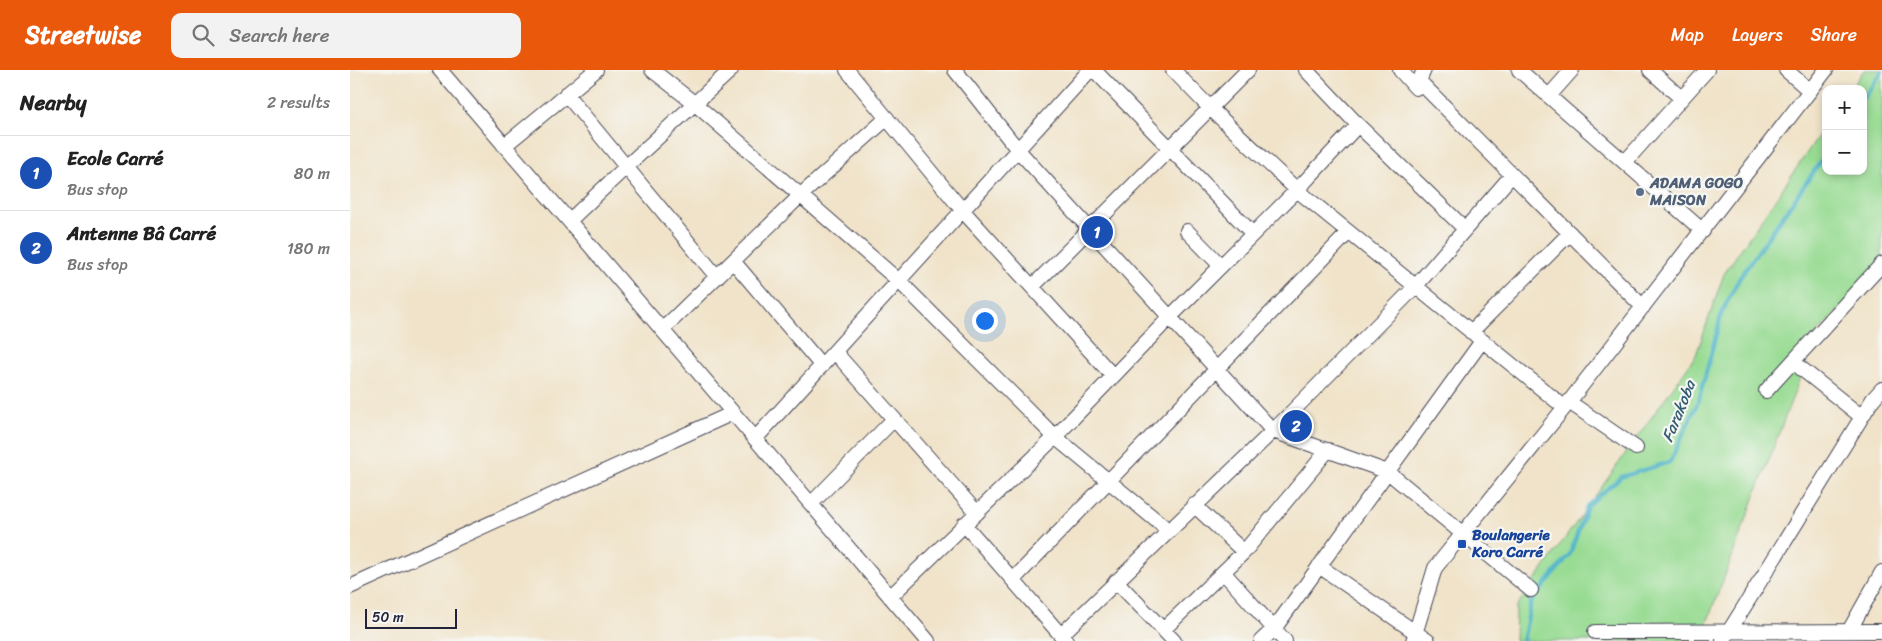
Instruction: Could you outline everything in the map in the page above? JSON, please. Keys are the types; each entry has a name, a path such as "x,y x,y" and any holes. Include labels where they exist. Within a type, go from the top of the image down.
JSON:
{"street":[{"path":"440,70 928,641"},
{"path":"504,146 596,70"},
{"path":"652,70 694,103 898,281 1055,437 1168,530"},
{"path":"569,222 626,166 731,70"},
{"path":"847,70 963,211 1113,376"},
{"path":"955,70 1018,150 1273,430 1388,472 1532,590"},
{"path":"755,439 1090,70"},
{"path":"1094,70 1253,234"},
{"path":"1174,70 1210,108 1297,190 1348,233 1476,337 1566,405 1636,448"},
{"path":"1032,287 1248,70"},
{"path":"1306,70 1358,125 1465,229"},
{"path":"1400,70 1416,88 1422,75 1512,174 1643,307"},
{"path":"1519,70 1703,231"},
{"path":"1548,96 1572,70"},
{"path":"1650,70 1682,98"},
{"path":"1625,162 1707,70"},
{"path":"1786,70 1810,91"},
{"path":"1414,637 1435,568 1703,231 1826,70"},
{"path":"566,94 717,277"},
{"path":"662,330 801,196 887,118"},
{"path":"890,596 1055,437 1170,317 1297,190 1358,125"},
{"path":"964,524 1063,638 1116,581 1273,430 1415,287 1512,174"},
{"path":"1187,231 1221,266"},
{"path":"1013,580 1218,370 1348,233"},
{"path":"1261,641 1274,629 1388,472 1476,337 1570,233"},
{"path":"733,262 822,366"},
{"path":"1766,391 1882,264"},
{"path":"835,352 977,512"},
{"path":"1793,362 1862,417"},
{"path":"1726,636 1862,417 1879,399"},
{"path":"350,587 733,413"},
{"path":"811,504 894,419"},
{"path":"1163,630 1244,552 1328,450"},
{"path":"1194,505 1244,552"},
{"path":"1320,566 1414,637 1428,641"},
{"path":"1852,635 1882,572"},
{"path":"1224,573 1285,641"},
{"path":"1116,581 1174,641"},
{"path":"1595,632 1726,636 1852,635 1882,631"}],"green space":[{"path":"1864,70 1882,70 1882,263 1817,333 1700,641 1515,641 1516,607 1696,355 1724,274 1822,131 1822,175 1867,175 1867,85 1854,85"}],"waterway":[{"name":"Farakoba","path":"1867,93 1882,71"},
{"name":"Farakoba","path":"1523,641 1531,602 1570,554 1587,506 1621,477 1670,462 1699,400 1722,312 1739,279 1822,160"}],"place":[{"name":"ADAMA GOGO MAISON","path":"1640,192"},
{"name":"Ecole Carré","path":"1097,232"},
{"name":"Antenne Bâ Carré","path":"1296,426"},
{"name":"Boulangerie Koro Carré","path":"1462,544"}]}
